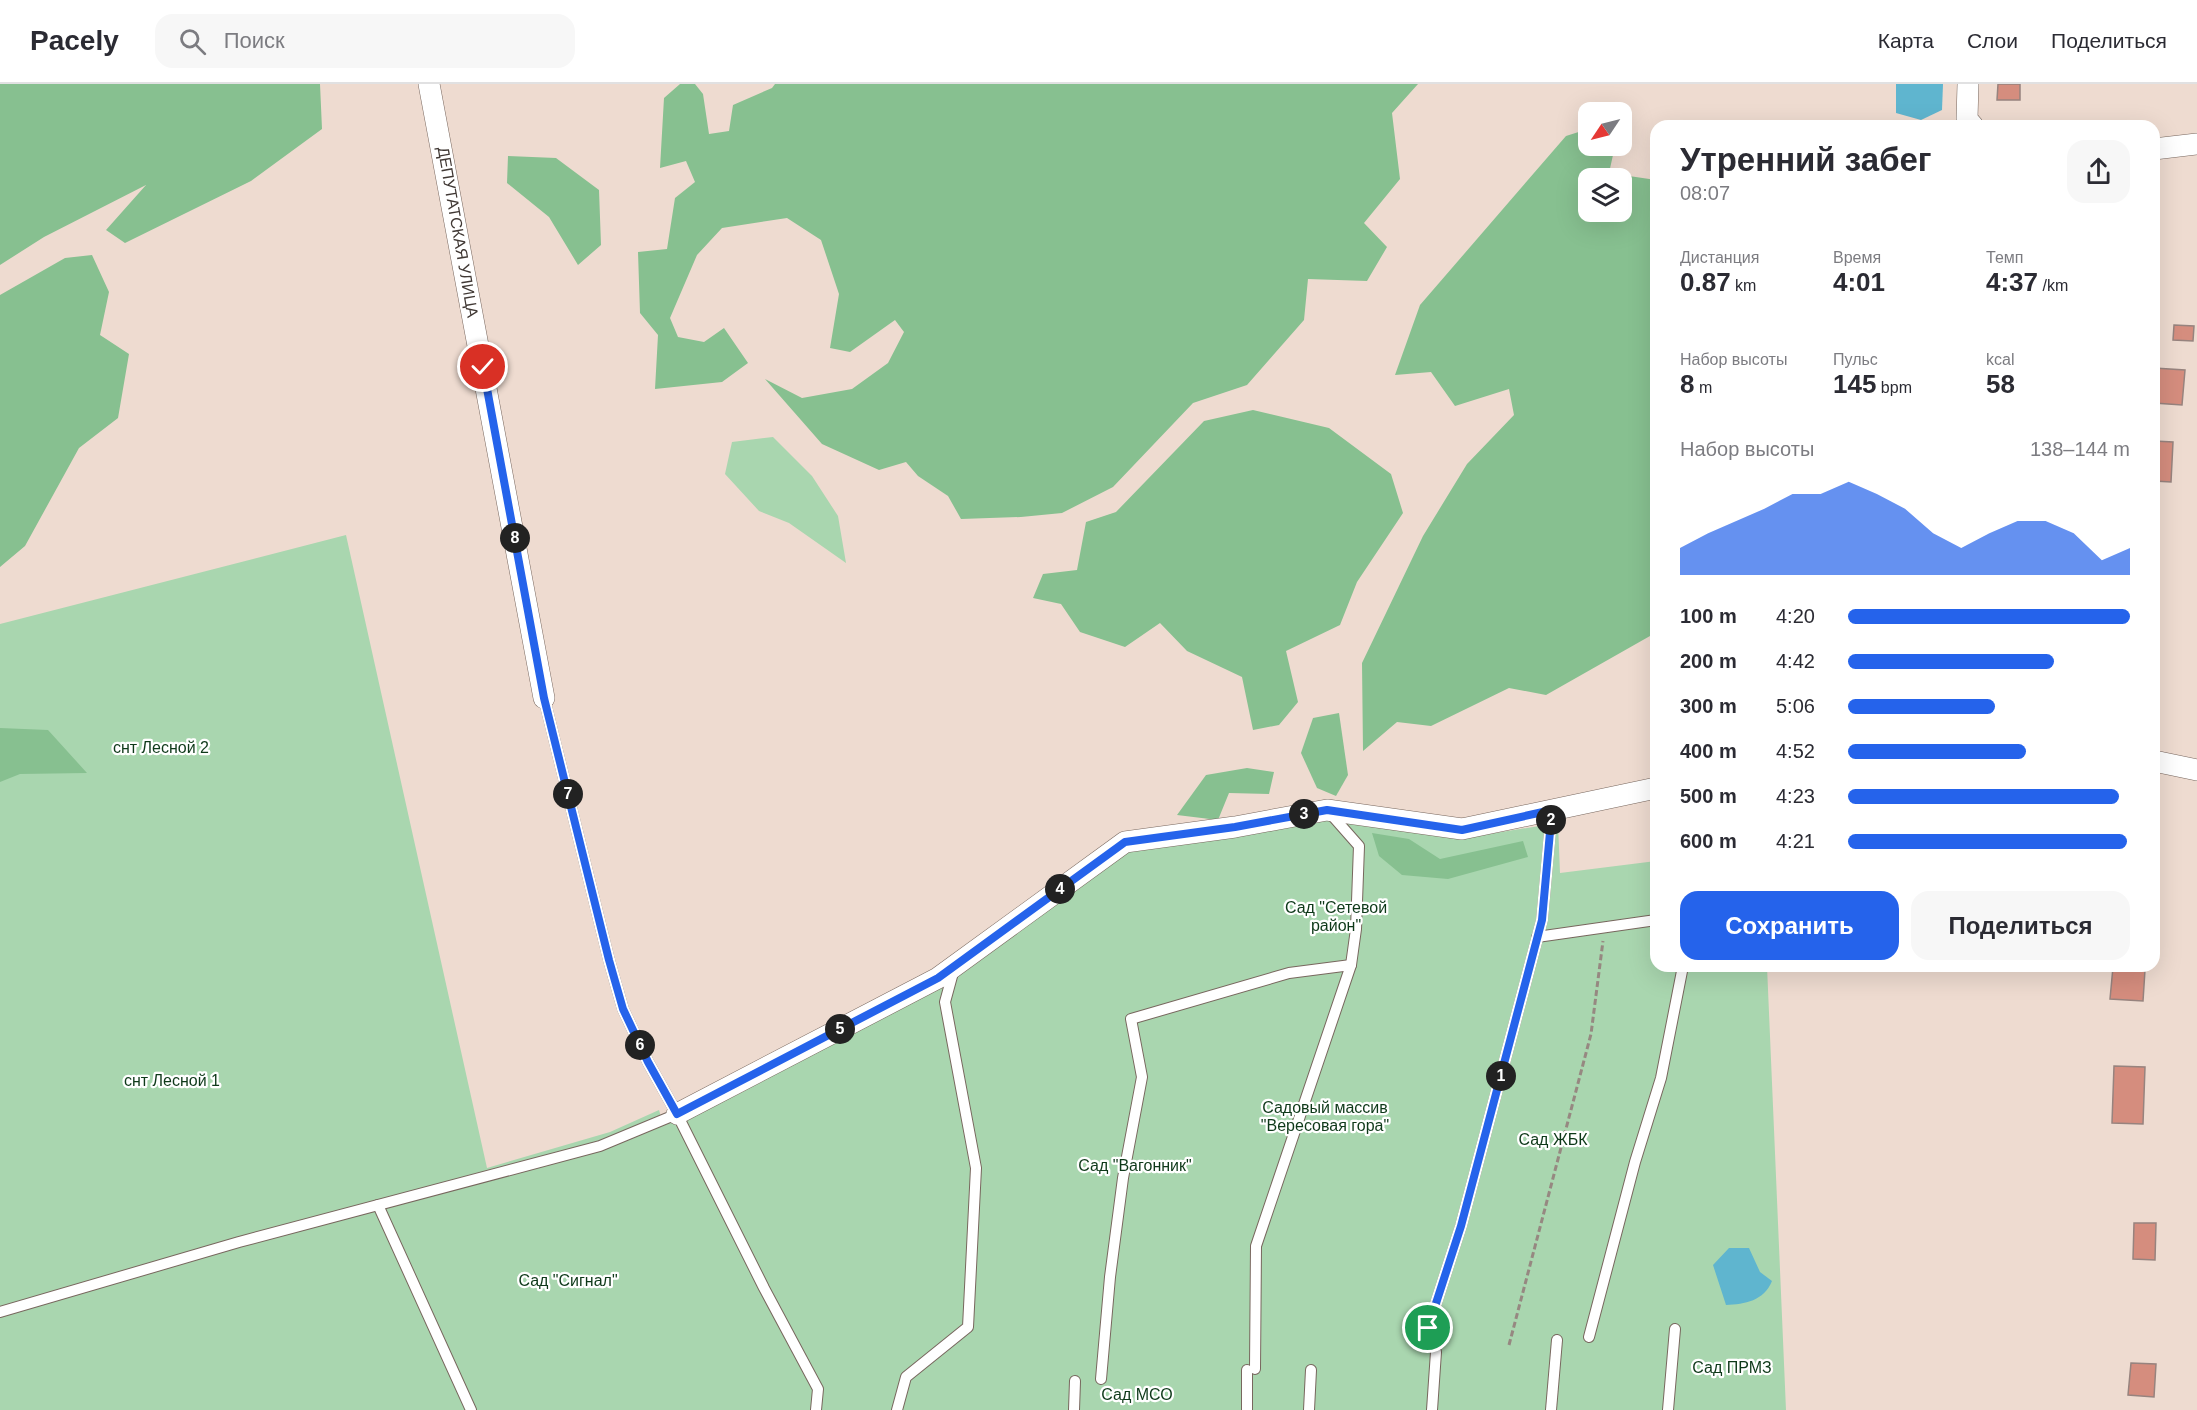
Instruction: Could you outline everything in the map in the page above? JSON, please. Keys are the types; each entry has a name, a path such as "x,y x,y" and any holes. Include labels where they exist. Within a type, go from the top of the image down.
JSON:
{"street":[{"name":"ДЕПУТАТСКАЯ УЛИЦА","path":"429,84 544,698"},
{"path":"1968,84 1970,120"},
{"path":"2160,147 2197,144"},
{"path":"2160,762 2197,770"},
{"path":"677,1114 938,978 1125,842 1235,827 1327,810 1462,830 1650,789"}],"lane":[{"path":"544,698 623,1009 648,1062 818,1389 816,1410"},
{"path":"1246,1410 1251,1370 1256,1246 1351,965 1356,928 1359,846 1327,810"},
{"path":"1428,1328 1461,1226 1542,920 1552,810"},
{"path":"1537,937 1650,921"},
{"path":"1101,1379 1110,1277 1122,1189 1142,1077 1131,1019 1289,973 1351,965"},
{"path":"897,1410 906,1377 968,1327 976,1168 945,1002 955,966"},
{"path":"1589,1337 1635,1162 1661,1078 1682,972"},
{"path":"0,1312 239,1242 600,1146 677,1114"},
{"path":"378,1205 471,1410"},
{"path":"1668,1410 1675,1329"},
{"path":"1551,1410 1557,1340"},
{"path":"1432,1410 1436,1352"},
{"path":"1309,1410 1311,1370"},
{"path":"1074,1410 1075,1381"}],"path":[{"path":"1509,1345 1591,1034 1604,927"}],"green space":[{"path":"0,84 320,84 322,129 251,181 125,243 106,230 146,185 44,237 0,265"},
{"path":"680,84 695,84 703,94 709,134 729,131 733,105 772,88 775,84 1418,84 1392,113 1400,179 1364,223 1387,247 1367,281 1308,279 1304,320 1247,385 1193,403 1113,487 1062,513 961,519 948,496 918,476 906,462 879,470 822,444 765,379 802,398 852,389 888,363 904,332 895,320 850,352 830,348 839,294 821,240 787,218 722,228 697,255 670,318 678,337 704,342 724,328 748,363 722,382 655,389 658,335 640,313 638,252 667,249 675,198 695,182 686,161 660,168 664,98"},
{"path":"1578,132 1578,156 1613,156 1610,168 1578,168 1578,222 1632,222 1632,176 1650,179 1650,636 1546,695 1509,688 1431,726 1397,722 1363,751 1362,663 1423,536 1467,464 1514,415 1509,389 1455,406 1431,372 1395,375 1420,305 1566,136"},
{"path":"508,156 556,158 599,190 601,245 578,265 549,217 507,183"},
{"path":"92,255 109,292 100,335 129,354 118,418 79,448 25,546 0,567 0,295 65,258"},
{"path":"1253,410 1329,428 1391,474 1403,513 1357,582 1340,625 1286,651 1298,702 1279,725 1253,730 1242,677 1187,651 1160,623 1125,647 1080,632 1061,604 1033,598 1043,574 1077,570 1086,522 1116,512 1204,421"},
{"path":"773,437 812,476 838,516 846,563 789,523 759,511 725,474 732,442"},
{"name":"Садовый массив \"Вересовая гора\"","path":"346,535 487,1168 610,1132 659,1110 661,1117 733,1097 966,971 1133,848 1325,819 1458,839 1558,823 1560,873 1650,862 1650,972 1767,972 1786,1410 0,1410 0,624"},
{"path":"1339,713 1348,775 1336,796 1317,788 1301,753 1313,718"},
{"path":"0,728 48,730 87,773 20,774 0,782"},
{"path":"1247,768 1274,772 1269,794 1229,793 1218,820 1177,815 1206,775"},
{"path":"1372,833 1409,839 1440,859 1523,841 1528,857 1448,879 1402,875 1379,856"}],"water":[{"path":"1896,84 1943,84 1942,110 1921,120 1896,113"},
{"path":"1729,1248 1749,1248 1760,1272 1772,1281 1769,1288 1759,1297 1740,1304 1726,1305 1713,1265"}],"building":[{"path":"1998,84 2020,84 2020,100 1997,100"},
{"path":"2174,325 2194,326 2193,341 2173,340"},
{"path":"2160,368 2185,370 2182,405 2160,403"},
{"path":"2160,441 2173,442 2171,482 2160,481"},
{"path":"2113,972 2145,972 2143,1001 2110,999"},
{"path":"2114,1066 2145,1067 2143,1124 2112,1123"},
{"path":"2134,1223 2156,1223 2155,1260 2133,1259"},
{"path":"2131,1363 2156,1364 2154,1397 2128,1395"}],"route":[{"path":"483,367 544,698 609,960 623,1009 648,1062 677,1114 938,978 1125,842 1235,827 1327,810 1462,830 1552,810 1542,920 1461,1226 1428,1328"}],"park label":[{"name":"снт Лесной 2","path":"161,747"},
{"name":"Сад \"Сетевой район\"","path":"1336,916"},
{"name":"снт Лесной 1","path":"172,1080"},
{"name":"Сад ЖБК","path":"1553,1139"},
{"name":"Сад \"Вагонник\"","path":"1135,1165"},
{"name":"Сад \"Сигнал\"","path":"568,1280"},
{"name":"Сад ПРМЗ","path":"1732,1367"},
{"name":"Сад МСО","path":"1137,1394"}]}
